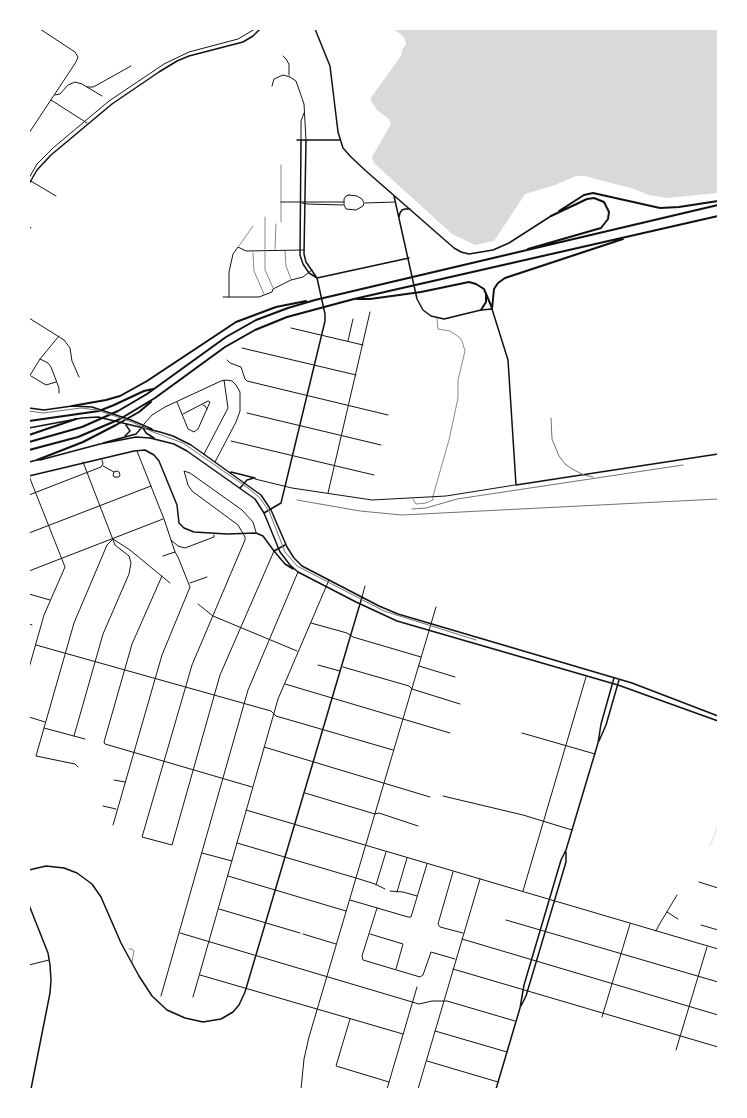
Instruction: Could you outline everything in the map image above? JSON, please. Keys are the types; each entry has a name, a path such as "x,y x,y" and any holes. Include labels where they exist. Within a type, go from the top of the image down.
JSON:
{"highway":[{"path":"551,216 584,195 593,193 660,208 679,207 718,201"},
{"path":"497,257 601,228 608,219 609,212 604,202 594,198 587,199 551,216"},
{"path":"29,442 92,423 123,408 154,389 212,346 241,328 277,312 330,296 718,206"},
{"path":"29,450 73,438 100,428 131,413 240,338 276,321 317,308 354,299 718,216"},
{"path":"492,309 494,289 498,283 505,278 635,235"},
{"path":"354,299 370,299 432,290 467,282 478,285 484,289 486,302 481,310"},
{"path":"478,285 486,292 492,309"},
{"path":"72,406 106,400 127,393 225,328 241,320 289,304 315,300"},
{"path":"29,421 99,411 144,391 154,389"},
{"path":"37,460 83,442 120,423 139,412 160,394"},
{"path":"29,435 76,418"}],"street":[{"path":"29,133 78,57 74,51 40,29"},
{"path":"29,184 37,164 44,156 109,101 148,74 180,55 200,48 238,39 255,29"},
{"path":"30,180 51,155 111,105 150,77 183,58 239,43 253,36 260,29"},
{"path":"315,29 330,66 340,140 343,148 394,196 404,203 454,248 461,252 470,254 486,251 504,245 551,216"},
{"path":"283,56 289,64 289,76"},
{"path":"85,86 95,86 131,66"},
{"path":"264,513 281,503 322,335 325,314 317,278 306,262 304,250 306,140 304,104 298,83 289,76 279,76 274,79 272,86"},
{"path":"54,94 60,94 72,82 78,82 102,96"},
{"path":"50,100 88,124"},
{"path":"109,101 111,105"},
{"path":"304,113 301,126 300,250 302,261 309,272 317,278 409,258"},
{"path":"297,140 340,140"},
{"path":"30,180 56,196"},
{"path":"355,195 362,199 364,203 362,207 355,210 348,210 344,205 345,198 355,195"},
{"path":"394,196 420,306 428,314 437,318 447,318 492,309 508,360 516,485"},
{"path":"281,202 344,202"},
{"path":"304,202 344,205"},
{"path":"364,203 404,203"},
{"path":"399,219 402,210 412,210"},
{"path":"229,297 229,272 233,254 238,247 246,251 304,250"},
{"path":"223,297 254,298 264,295 272,292 273,289 291,280 303,277 312,270"},
{"path":"328,493 370,312"},
{"path":"29,318 64,340 70,348 72,361 79,377"},
{"path":"348,342 353,319"},
{"path":"291,328 363,345"},
{"path":"56,382 46,384 30,376 40,359 59,336"},
{"path":"242,348 356,375"},
{"path":"40,359 48,363 59,388 59,393"},
{"path":"227,360 230,363 241,367 246,380 388,415"},
{"path":"29,369 33,372"},
{"path":"204,454 228,408 224,380"},
{"path":"29,462 136,434 156,412 224,380 232,382 236,385 240,392 241,406 236,422 215,462"},
{"path":"177,402 188,429 192,431 198,429 210,402 208,401 183,414"},
{"path":"200,405 205,406 207,409"},
{"path":"29,408 44,410 72,406 92,407 140,423 153,430"},
{"path":"247,413 381,445"},
{"path":"29,428 76,418 98,417 153,430 182,440 261,495 271,510 285,545 302,566 387,610 614,678 718,716"},
{"path":"124,437 129,433 129,428 125,424"},
{"path":"142,428 146,433 158,440"},
{"path":"100,444 136,437 146,437 174,444 182,448 255,499 264,513 278,548 287,562 298,572"},
{"path":"231,441 374,475"},
{"path":"113,824 162,655 190,590 178,557 174,552 164,519 137,450"},
{"path":"29,668 44,615 65,567 29,476 137,450 148,451 159,461 177,505 178,519 181,525 191,531 227,534 256,533 263,536 285,564 397,622 618,685 718,721"},
{"path":"229,472 285,486 372,500 456,494 718,454"},
{"path":"102,458 103,465 114,472"},
{"path":"74,736 103,634 131,566 130,556 115,545 83,462"},
{"path":"29,495 103,465"},
{"path":"256,533 253,522 242,510 190,473 184,471 188,485 194,493 235,522 243,533 245,540 184,687 142,837 172,845 220,675 274,551 285,545"},
{"path":"240,488 244,482 255,478"},
{"path":"29,533 151,486"},
{"path":"29,571 164,519"},
{"path":"170,539 178,546 185,548 214,537 215,533"},
{"path":"113,539 130,550 170,583"},
{"path":"78,767 75,764 36,756 74,623 107,545 113,539"},
{"path":"163,556 174,552"},
{"path":"161,996 248,690 298,572"},
{"path":"162,576 132,644 104,742 105,744 133,753 253,787"},
{"path":"189,584 206,577"},
{"path":"193,997 274,714 284,684 329,580"},
{"path":"29,870 41,867 59,867 73,871 88,881 101,897 131,963 149,992 159,1004 176,1015 193,1021 212,1021 229,1015 239,1005 246,988 365,586"},
{"path":"29,594 50,600"},
{"path":"198,604 213,616 298,652"},
{"path":"302,1089 305,1053 317,1009 436,607"},
{"path":"311,623 421,657"},
{"path":"36,645 271,711 276,716 394,750"},
{"path":"318,665 340,671"},
{"path":"418,666 454,677"},
{"path":"341,667 409,686 412,689 460,704"},
{"path":"523,892 586,676"},
{"path":"520,1008 523,989 540,930 595,754 601,724 614,678"},
{"path":"598,743 606,725 619,680"},
{"path":"284,684 450,733"},
{"path":"29,717 45,722"},
{"path":"44,728 85,739"},
{"path":"522,733 595,754"},
{"path":"264,747 430,797"},
{"path":"114,780 125,782"},
{"path":"304,793 375,814 379,813 418,826"},
{"path":"443,796 523,815 572,830"},
{"path":"103,806 117,810"},
{"path":"246,810 718,950"},
{"path":"237,843 356,878 385,889"},
{"path":"496,1089 520,1008 528,991 566,862 566,850"},
{"path":"376,886 386,852"},
{"path":"202,853 232,861"},
{"path":"397,892 407,858"},
{"path":"350,900 410,917 412,916 427,864"},
{"path":"453,872 438,924 440,927 464,934"},
{"path":"228,876 346,911"},
{"path":"418,1089 480,879"},
{"path":"700,882 718,888"},
{"path":"390,891 418,897"},
{"path":"656,931 677,895"},
{"path":"29,905 49,960 51,976 50,993 31,1089"},
{"path":"377,908 362,959 420,977 423,974 429,954 432,952 456,959"},
{"path":"218,909 300,933"},
{"path":"666,912 678,919"},
{"path":"506,920 718,982"},
{"path":"602,1017 630,924"},
{"path":"701,925 718,930"},
{"path":"179,933 413,1002 421,1004 430,1001 444,1000 516,1021"},
{"path":"303,934 336,944"},
{"path":"369,934 403,944 396,970"},
{"path":"462,939 718,1015"},
{"path":"676,1050 707,946"},
{"path":"29,965 49,960"},
{"path":"453,969 718,1047"},
{"path":"200,975 403,1034"},
{"path":"387,1089 417,987"},
{"path":"350,1019 336,1066 390,1082"},
{"path":"435,1031 507,1052"},
{"path":"426,1060 498,1082"}],"lane":[{"path":"281,165 281,222"},
{"path":"265,217 265,270 273,289"},
{"path":"275,251 276,224"},
{"path":"238,247 253,226"},
{"path":"285,250 286,268 291,280"},
{"path":"253,251 254,271 264,295"},
{"path":"413,497 413,501 416,504 432,501 449,440 458,398 458,380 465,351 459,337 450,331 438,329 437,318"},
{"path":"129,949 132,949 134,953 131,963"}],"shaded area":[{"path":"394,29 718,29 718,193 667,198 649,195 634,189 585,176 576,176 555,185 525,194 494,241 475,245 452,234 374,163 372,157 391,124 389,119 377,110 370,99 401,56 402,50 406,44 404,37"}],"waterway":[{"path":"710,846 718,826"}],"tram line":[{"path":"29,411 43,413 81,408 97,410 132,422 153,432 183,443 259,497 269,511 285,552 297,566 384,611 476,640"}],"railway":[{"path":"551,418 552,439 559,456 565,464 574,470 584,475 593,477"},
{"path":"412,509 426,508 457,499 683,465"},
{"path":"297,500 360,511 402,515 718,499"}]}
